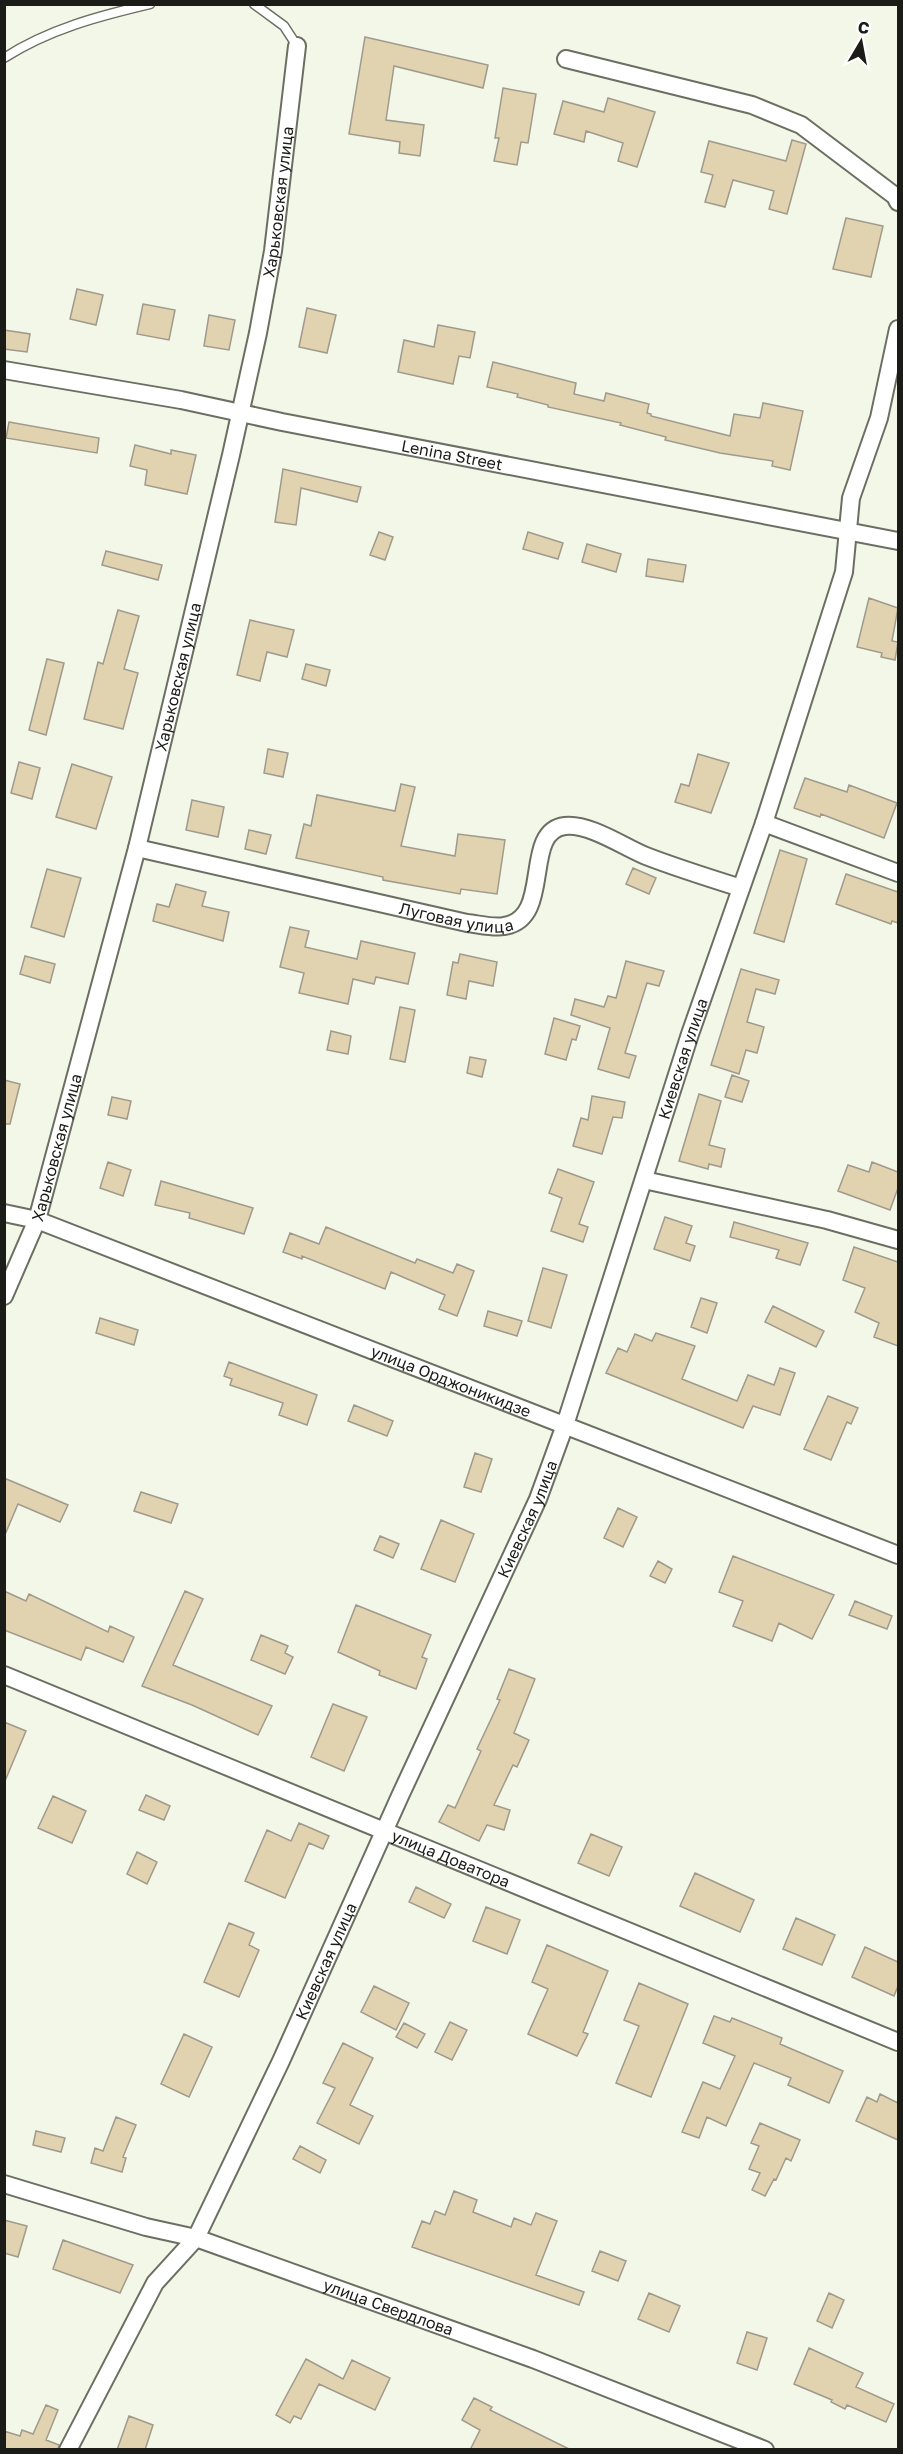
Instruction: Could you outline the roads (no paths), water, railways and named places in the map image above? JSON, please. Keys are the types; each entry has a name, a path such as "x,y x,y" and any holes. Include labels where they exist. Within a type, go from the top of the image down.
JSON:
{"street":[{"name":"Харьковская улица","path":"4,1296 37,1220 136,848 241,413 273,251 297,46"},
{"path":"566,59 752,105 801,125 860,168 895,196 898,202"},
{"name":"Киевская улица","path":"68,2450 155,2283 196,2238 519,1544 565,1425 690,1034 764,823 844,572 851,498 879,418 898,329"},
{"name":"Lenina Street","path":"4,370 182,400 793,521 849,529 898,541"},
{"path":"764,823 898,873"},
{"name":"Луговая улица","path":"136,848 467,923 504,927 521,919 530,907 545,841 552,831 563,826 584,828 645,856 741,888"},
{"path":"644,1180 826,1220 898,1240"},
{"name":"улица Орджоникидзе","path":"4,1213 37,1220 898,1554"},
{"name":"улица Доватора","path":"4,1674 898,2042"},
{"name":"улица Свердлова","path":"4,2184 146,2227 196,2238 533,2359 765,2450"}],"lane":[{"path":"4,58 32,40 102,15 150,4"},
{"path":"254,4 284,26 297,46"}]}
